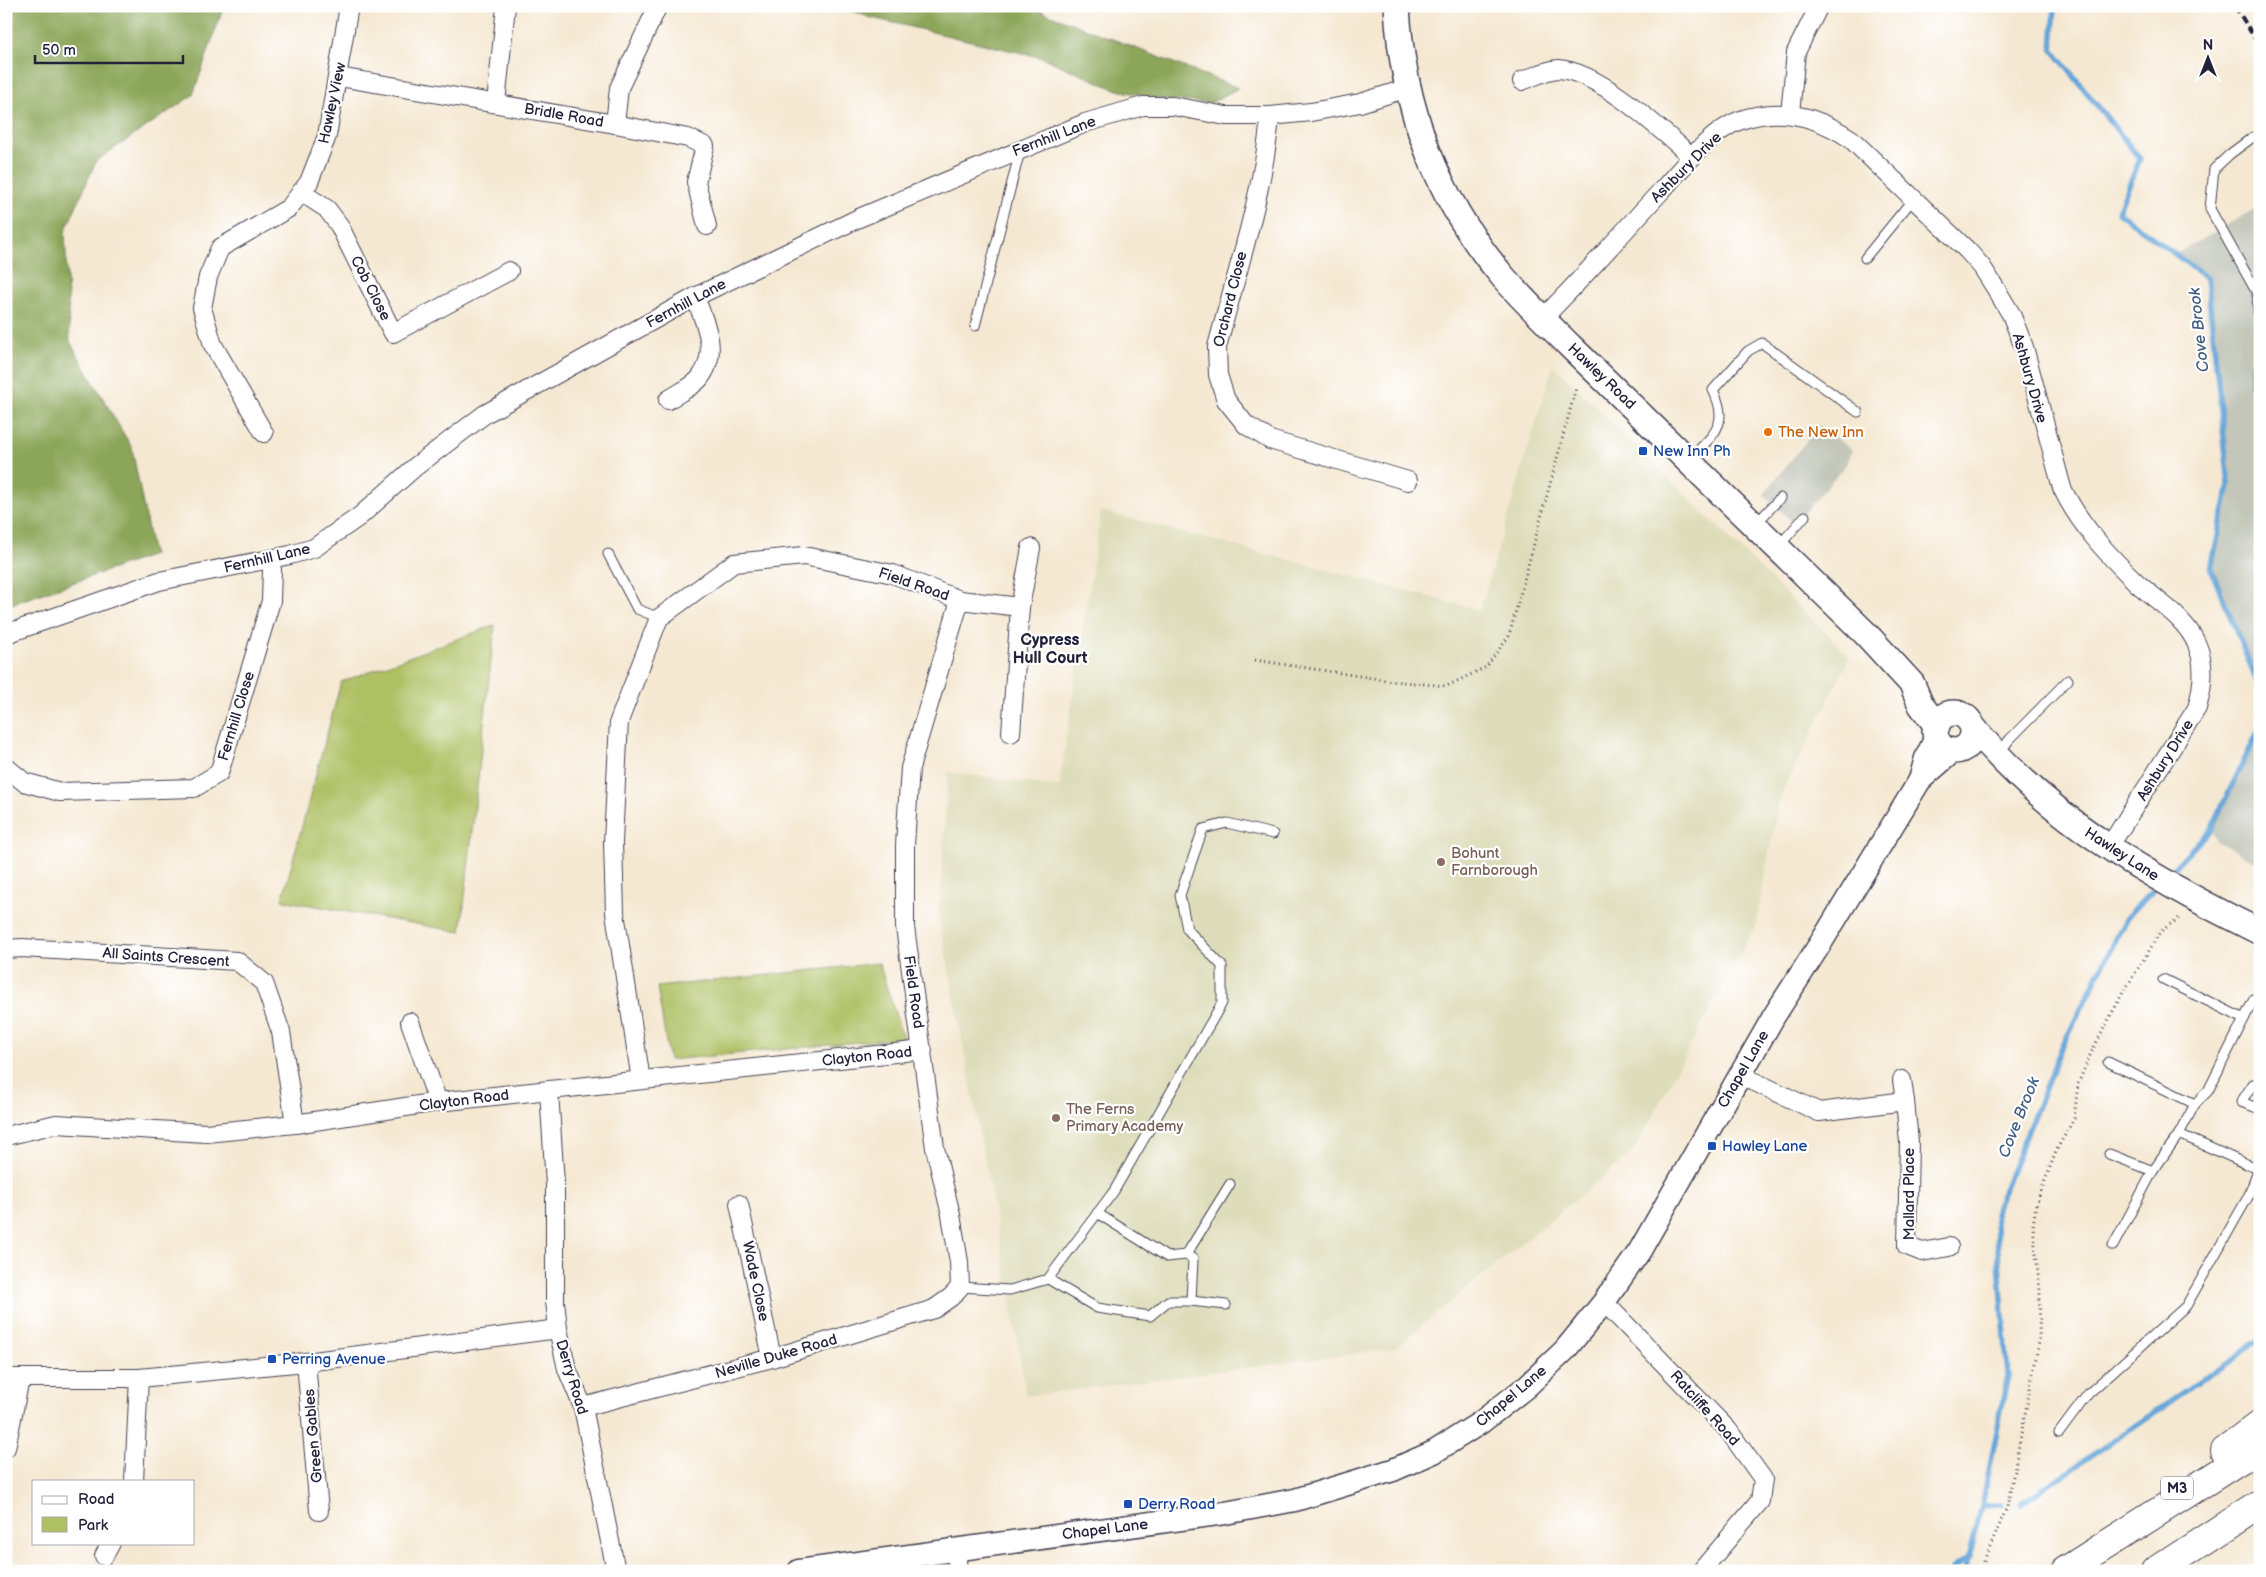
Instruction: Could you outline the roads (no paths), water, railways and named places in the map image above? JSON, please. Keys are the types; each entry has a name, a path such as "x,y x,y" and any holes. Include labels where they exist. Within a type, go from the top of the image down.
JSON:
{"highway":[{"name":"M3","path":"2094,1551 2260,1425"},
{"name":"M3","path":"2065,1571 2260,1447"},
{"path":"2156,1571 2260,1503"}],"main road":[{"name":"Hawley Road","path":"1397,6 1402,62 1430,159 1456,211 1504,277 1543,318 1866,634 1912,684"},
{"name":"Hawley Lane","path":"1912,684 1933,694 1942,706 1953,734 1997,756 2070,819 2145,870 2189,904 2260,932"}],"street":[{"name":"Hawley View","path":"264,433 213,345 202,308 208,277 220,248 288,208 308,182 328,136 349,6"},
{"path":"496,103 506,6"},
{"path":"615,124 619,88 658,6"},
{"path":"1790,114 1796,52 1819,6"},
{"path":"1522,80 1557,69 1583,74 1640,112 1692,157"},
{"name":"Bridle Road","path":"339,77 688,138 705,146 696,182 707,226"},
{"name":"Fernhill Lane","path":"6,634 90,603 159,581 270,559 314,548 360,516 415,467 485,414 695,297 860,218 1085,123 1143,106 1173,106 1226,116 1270,116 1330,108 1408,88"},
{"name":"Ashbury Drive","path":"1543,318 1692,157 1726,128 1739,120 1768,115 1790,114 1814,119 1833,127 1852,139 1982,267 2011,314 2024,347 2062,488 2070,506 2084,526 2135,581 2183,624 2198,646 2202,665 2202,689 2197,708 2110,847"},
{"name":"Orchard Close","path":"1270,116 1268,145 1260,180 1217,347 1218,375 1226,400 1246,424 1270,440 1408,481"},
{"name":"Cob Close","path":"301,192 327,209 339,225 393,333 509,271"},
{"path":"668,400 700,379 710,359 708,331 695,297"},
{"path":"1011,733 1020,606 1031,548"},
{"name":"Field Road","path":"659,618 734,562 804,556 893,574 960,600 910,768 905,845 905,926 935,1148 951,1215 959,1262 960,1287"},
{"name":"Fernhill Close","path":"6,767 24,782 60,792 194,788 218,773 271,601 272,570 270,559"},
{"path":"960,600 1020,606"},
{"path":"642,1080 615,913 614,842 619,721 659,618"},
{"name":"Chapel Lane","path":"799,1571 957,1560 1295,1500 1347,1486 1393,1470 1434,1452 1480,1423 1526,1387 1565,1350 1604,1302 1639,1252 1774,1016 1920,780 1926,758 1953,734"},
{"name":"All Saints Crescent","path":"6,949 22,948 237,961 264,983 281,1032 294,1124"},
{"path":"410,1022 438,1102"},
{"name":"Clayton Road","path":"6,1136 56,1124 206,1133 294,1124 438,1102 923,1050"},
{"path":"1740,1075 1819,1112 1905,1101 1902,1080"},
{"name":"Derry Road","path":"549,1090 555,1184 555,1301 558,1329 567,1369 583,1407 616,1571"},
{"name":"Mallard Place","path":"1905,1101 1909,1129 1907,1246 1922,1252 1949,1247"},
{"name":"Wade Close","path":"740,1204 772,1358"},
{"name":"Neville Duke Road","path":"583,1407 772,1358 934,1309 951,1298 960,1287"},
{"name":"Ratcliffe Road","path":"1604,1302 1728,1430 1763,1478 1760,1500 1701,1571"},
{"path":"6,1448 13,1379 139,1378 306,1362 558,1329"},
{"name":"Green Gables","path":"306,1362 319,1511"},
{"path":"134,1480 139,1378"}],"lane":[{"path":"2253,137 2214,169 2210,209 2257,293 2260,353"},
{"path":"975,326 1020,149"},
{"path":"1866,258 1913,200"},
{"path":"1689,460 1719,428 1721,406 1713,390 1748,351 1762,343 1858,412"},
{"path":"2260,370 2260,391"},
{"path":"1754,525 1780,498"},
{"path":"1778,547 1805,516"},
{"path":"608,554 637,609 659,618"},
{"path":"1997,756 2010,739 2068,680"},
{"path":"960,1287 1010,1290 1048,1279 1114,1191 1222,1004 1222,966 1187,928 1180,895 1202,829 1227,823 1273,834"},
{"path":"2163,979 2244,1018"},
{"path":"2113,1246 2153,1171 2179,1134 2195,1104 2208,1091 2254,998 2260,997"},
{"path":"2108,1062 2195,1104"},
{"path":"2253,1084 2242,1102 2260,1110"},
{"path":"2059,1432 2088,1394 2186,1306 2248,1197 2259,1168 2179,1134"},
{"path":"2109,1154 2153,1171"},
{"path":"1186,1255 1230,1184"},
{"path":"1097,1213 1167,1257 1186,1255 1193,1259 1191,1301"},
{"path":"1048,1279 1097,1308 1150,1316 1168,1301 1191,1301 1226,1305"}],"waterway":[{"name":"Cove Brook","path":"2055,6 2052,49 2140,159 2118,212 2207,278 2229,485 2211,569 2260,689"},
{"name":"Cove Brook","path":"2167,875 2211,829 2260,728"},
{"name":"Cove Brook","path":"1964,1571 1982,1506 2008,1375 1995,1212 2061,1049 2127,917 2158,885"},
{"path":"2021,1504 2260,1340"},
{"path":"1982,1506 2002,1505"},
{"path":"1952,1569 1970,1556"}],"railway":[{"path":"2235,6 2260,47"},
{"path":"2252,6 2260,19"}],"place":[{"name":"The New Inn","path":"1768,432"},
{"name":"New Inn Ph","path":"1643,451"},
{"name":"Bohunt Farnborough","path":"1441,862"},
{"name":"The Ferns Primary Academy","path":"1056,1118"},
{"name":"Hawley Lane","path":"1712,1146"},
{"name":"Perring Avenue","path":"272,1359"},
{"name":"Derry Road","path":"1128,1504"}],"district":[{"name":"Cypress Hull Court","path":"1050,648"}]}
